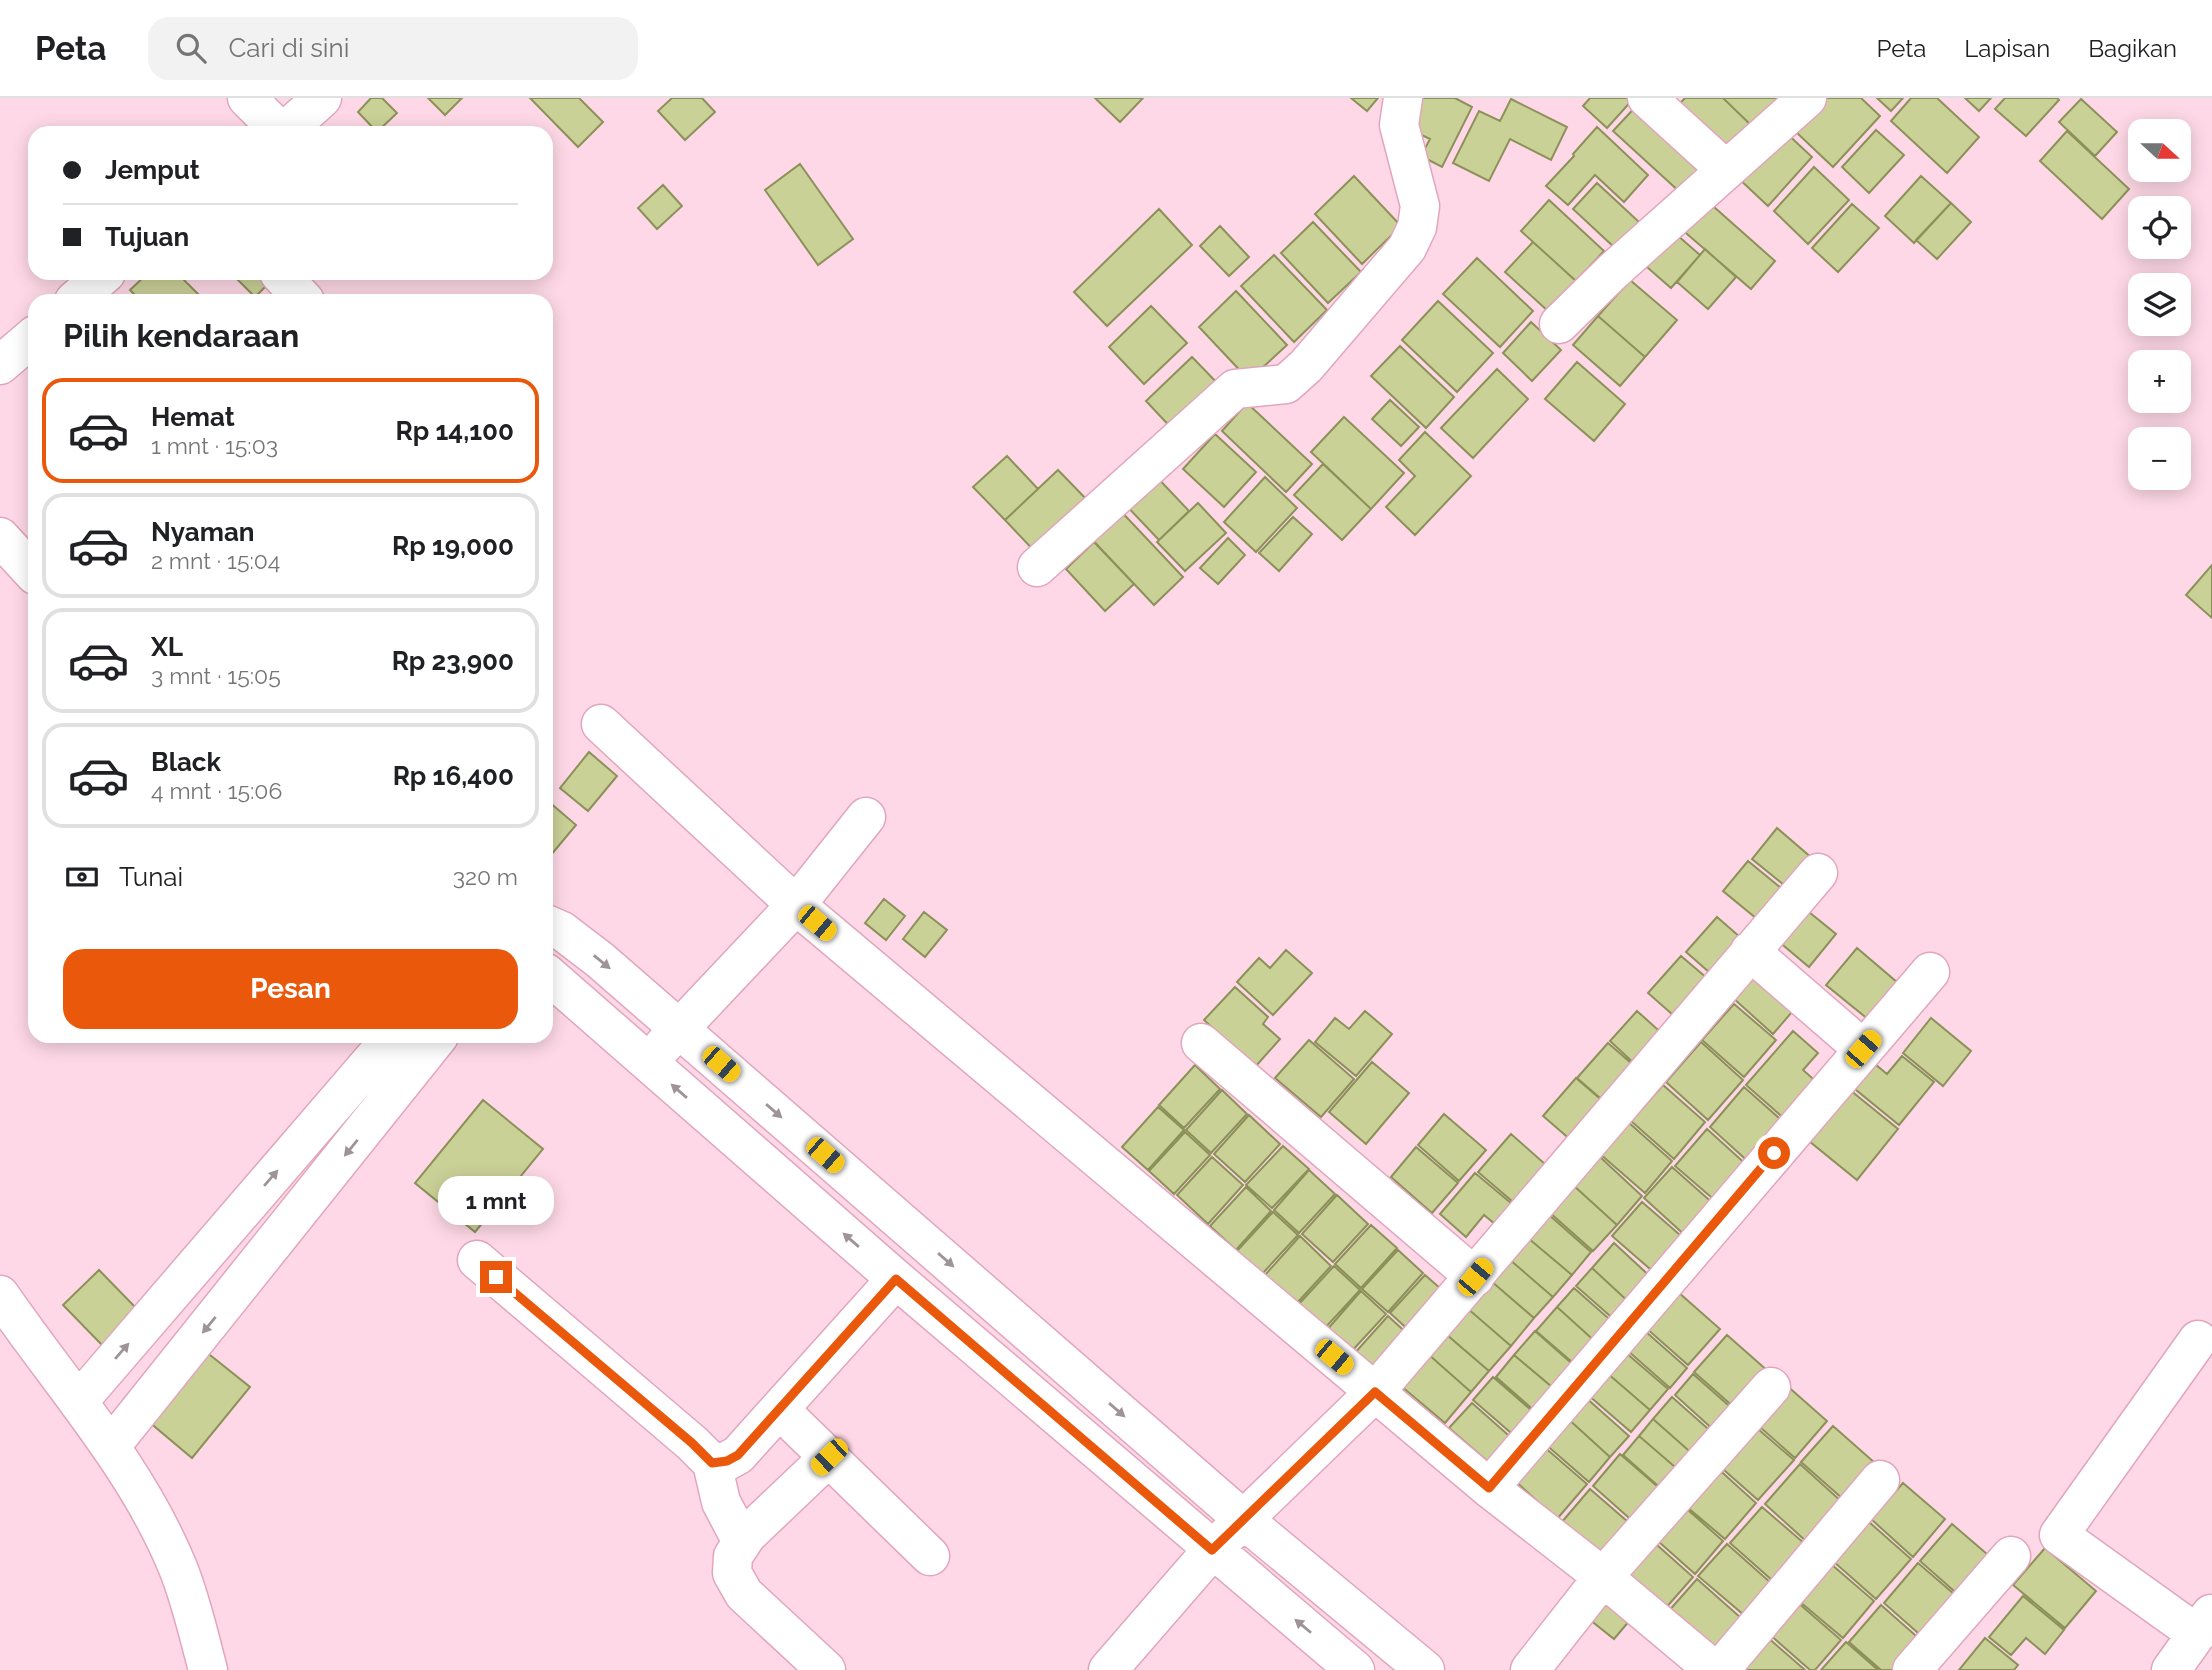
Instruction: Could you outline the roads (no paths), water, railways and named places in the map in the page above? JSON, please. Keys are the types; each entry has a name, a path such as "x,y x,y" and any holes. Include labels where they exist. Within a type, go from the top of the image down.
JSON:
{"street":[{"path":"247,98 275,126"},
{"path":"290,126 322,98"},
{"path":"1037,567 1235,389 1286,384 1306,366 1407,248 1417,227 1420,206 1399,125 1403,98"},
{"path":"1647,98 1725,169"},
{"path":"1559,324 1725,169 1807,98"},
{"path":"82,294 98,280"},
{"path":"286,280 298,294"},
{"path":"0,365 28,341"},
{"path":"0,537 28,567"},
{"path":"601,724 796,905 1489,1488 1714,1670"},
{"path":"647,1063 796,905 866,817"},
{"path":"1108,1670 1212,1550 1375,1392 1818,873"},
{"path":"553,927 591,953 679,1027 1244,1520 1425,1670"},
{"path":"1750,951 1863,1049"},
{"path":"1489,1488 1930,972"},
{"path":"553,979 896,1279 1355,1670"},
{"path":"78,1402 387,1043"},
{"path":"111,1446 434,1043"},
{"path":"1201,1043 1475,1277"},
{"path":"353,1083 379,1113"},
{"path":"477,1260 712,1463 720,1502 743,1542"},
{"path":"712,1463 727,1461 738,1455 896,1279"},
{"path":"0,1296 111,1446 163,1536 178,1569 208,1670"},
{"path":"2171,1670 2204,1623 2059,1535 2198,1340"},
{"path":"1530,1670 1602,1577 1771,1387"},
{"path":"780,1410 930,1556"},
{"path":"826,1670 744,1594 732,1573 733,1556 747,1535 829,1457"},
{"path":"1720,1670 1880,1480"},
{"path":"1912,1670 2011,1556"}]}
